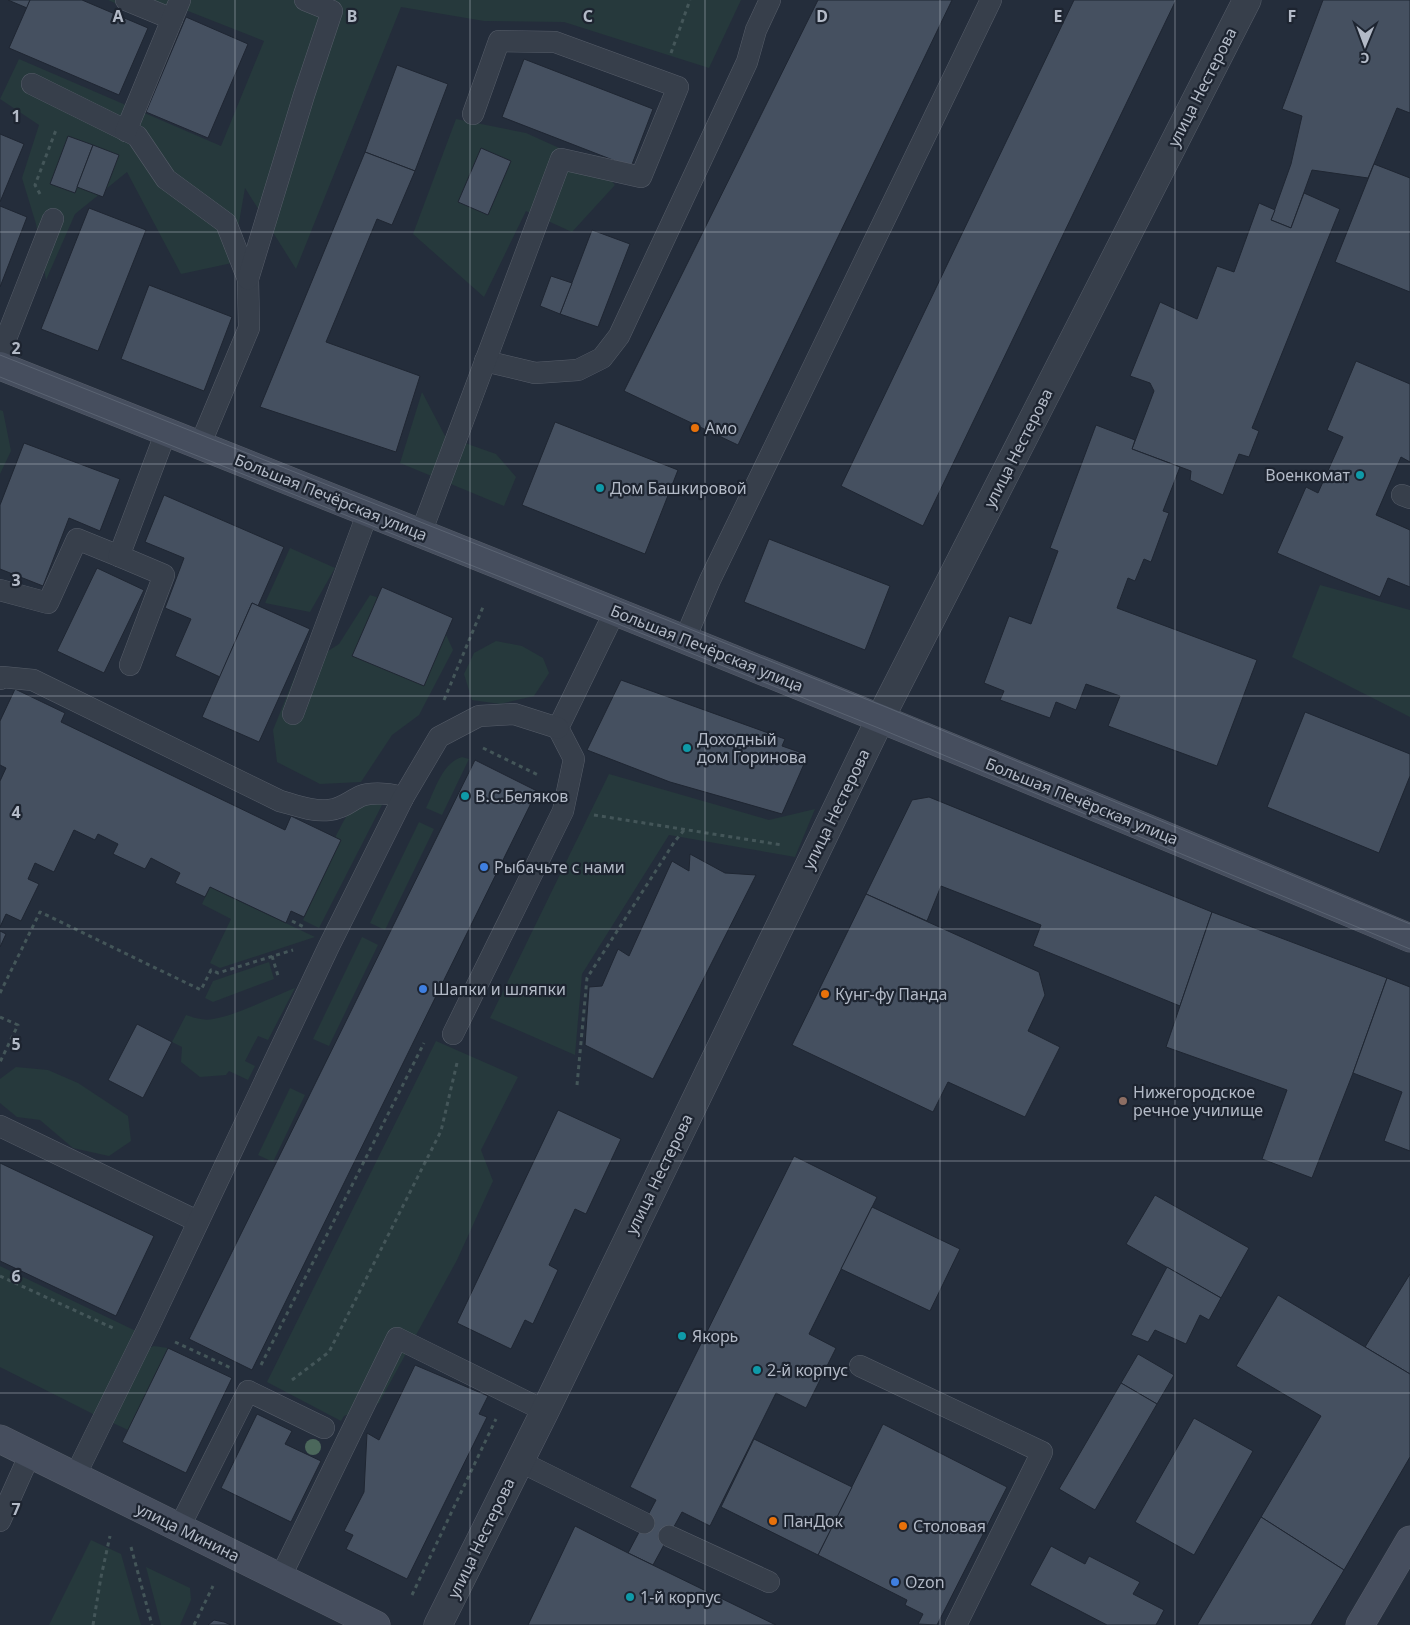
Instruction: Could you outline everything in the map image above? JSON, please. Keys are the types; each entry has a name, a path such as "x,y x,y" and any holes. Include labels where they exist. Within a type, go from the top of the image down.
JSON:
{"street":[{"name":"улица Нестерова","path":"438,1625 545,1411 881,718 1247,0"},
{"name":"Большая Печёрская улица","path":"0,366 200,444 881,718 1410,938"},
{"name":"улица Минина","path":"0,1439 376,1625"},
{"path":"1360,1625 1410,1540"}],"lane":[{"path":"126,0 172,20"},
{"path":"126,130 180,0"},
{"path":"200,444 249,328 248,279 304,95 332,11 305,0"},
{"path":"485,361 535,373 578,370 602,358 619,336 747,62 756,30 770,0"},
{"path":"685,639 710,580 991,0"},
{"path":"421,533 561,159 641,177 678,87 555,42 499,41 473,114"},
{"path":"32,84 137,136 166,179 226,222 248,279"},
{"path":"0,354 53,219"},
{"path":"119,556 166,432"},
{"path":"293,714 368,512"},
{"path":"0,590 48,603 77,539 164,575 130,665"},
{"path":"558,728 615,611"},
{"path":"0,679 2,677 33,680 280,801 315,810 330,810 342,807 364,795 395,794 403,798"},
{"path":"76,1476 328,946 403,798 439,737 479,716 514,714 558,728 574,760 563,811 453,1034"},
{"path":"0,1126 197,1221"},
{"path":"280,1578 397,1338 545,1411"},
{"path":"860,1366 1042,1452 956,1625"},
{"path":"179,1528 251,1385 324,1428"},
{"path":"0,1522 30,1454"},
{"path":"519,1461 644,1523"},
{"path":"669,1536 769,1582"}],"path":[{"path":"661,80 690,0"},
{"path":"53,219 35,185 67,102"},
{"path":"439,737 439,711 483,607"},
{"path":"477,745 568,790"},
{"path":"563,811 790,847"},
{"path":"578,1085 587,978 685,829"},
{"path":"0,993 40,912 201,990 211,970 218,973 296,949"},
{"path":"272,956 280,982"},
{"path":"0,1017 18,1025 0,1062"},
{"path":"0,1276 144,1334 251,1385 268,1393 280,1389 329,1352 441,1131 459,1052 464,1039 433,1025 251,1385"},
{"path":"412,1595 509,1393"},
{"path":"92,1625 110,1536"},
{"path":"131,1546 152,1625"},
{"path":"194,1625 213,1586"}],"shaded area":[{"path":"108,0 741,0 709,68 564,22 484,21 401,7 296,269 245,188 232,263 181,274 127,172 75,214 46,280 36,224 22,178 39,125 0,99 19,59 221,146 264,41 188,11 145,16"},
{"path":"456,119 526,133 597,165 615,185 572,232 526,211 484,297 413,234"},
{"path":"422,392 445,436 496,454 516,477 504,506 400,463"},
{"path":"0,410 3,411 11,451 0,474"},
{"path":"290,548 335,568 310,612 265,603"},
{"path":"1320,585 1410,610 1410,717 1292,657"},
{"path":"370,595 438,617 453,650 419,715 392,735 361,782 320,784 277,762 273,730 297,671 339,644"},
{"path":"496,641 522,646 543,658 549,673 534,696 500,704 472,700 464,674 474,653"},
{"path":"462,757 469,759 442,815 426,808 444,771 455,760"},
{"path":"609,774 769,820 815,809 795,857 669,835 582,974 575,1055 490,1018"},
{"path":"384,801 319,928 303,920 341,840 335,838 348,814 357,807"},
{"path":"419,822 434,829 385,930 370,923"},
{"path":"210,887 315,937 220,968 210,963 231,919 202,904"},
{"path":"362,937 378,945 329,1046 313,1039"},
{"path":"269,962 274,979 213,1002 205,998 213,981"},
{"path":"295,988 268,1040 258,1036 245,1061 255,1066 248,1080 229,1071 226,1075 200,1077 181,1062 182,1047 172,1042 186,1015 206,1020 222,1017"},
{"path":"436,1041 518,1077 481,1150 493,1181 457,1260 379,1403 344,1416 341,1421 267,1382"},
{"path":"16,1067 48,1070 78,1083 128,1116 131,1141 109,1156 73,1148 40,1120 17,1117 0,1103 0,1079"},
{"path":"290,1088 305,1095 273,1162 258,1155"},
{"path":"0,1266 136,1331 95,1415 0,1367"},
{"path":"154,1346 168,1348 128,1430 113,1423 149,1348"},
{"path":"91,1540 121,1554 141,1625 49,1625"},
{"path":"146,1567 190,1588 191,1600 180,1625 161,1625"}],"building":[{"path":"8,0 30,0 27,8"},
{"path":"30,0 82,0 148,28 119,95 9,48"},
{"path":"818,0 952,0 738,445 624,391"},
{"path":"1074,0 1176,0 923,526 841,486"},
{"path":"1323,0 1410,0 1410,113 1397,108 1368,178 1312,170 1291,228 1271,220 1291,164 1302,116 1282,109"},
{"path":"186,17 248,44 208,138 146,112"},
{"path":"524,59 653,109 631,167 502,117"},
{"path":"397,65 448,84 415,171 365,152"},
{"path":"0,134 24,144 0,202"},
{"path":"68,136 93,145 75,193 50,184"},
{"path":"93,145 119,155 103,197 77,187"},
{"path":"481,148 511,161 488,215 458,202"},
{"path":"365,152 415,171 392,225 377,219 326,342 420,376 396,452 260,407"},
{"path":"1374,164 1410,178 1410,292 1335,262"},
{"path":"1304,193 1340,209 1252,428 1259,431 1249,457 1239,454 1223,495 1190,480 1191,471 1132,449 1154,391 1150,383 1130,376 1160,302 1197,319 1217,266 1234,272 1259,203 1275,210 1271,220 1291,228"},
{"path":"0,206 27,217 0,287"},
{"path":"89,208 146,230 98,351 41,329"},
{"path":"592,230 630,244 598,327 560,314"},
{"path":"551,276 572,283 560,314 540,306"},
{"path":"149,285 232,317 204,391 121,359"},
{"name":"Военкомат","path":"1356,361 1410,384 1410,462 1401,457 1376,515 1410,530 1410,587 1388,578 1380,597 1277,553 1306,487 1318,493 1343,437 1327,430"},
{"name":"Дом Башкировой","path":"555,422 678,470 645,554 522,505"},
{"path":"1096,425 1135,440 1132,449 1180,467 1163,511 1169,513 1151,562 1144,559 1135,581 1128,578 1117,608 1257,660 1217,766 1108,726 1120,696 1086,684 1076,710 1056,702 1050,718 1000,700 1004,691 984,683 1009,616 1031,624 1058,551 1050,548"},
{"path":"24,443 120,479 100,531 69,518 43,586 0,569 0,505"},
{"path":"164,495 284,547 258,606 252,603 220,677 175,656 191,619 165,608 184,558 145,542"},
{"path":"769,539 890,586 865,650 744,602"},
{"path":"97,568 144,590 104,673 57,651"},
{"path":"382,587 453,618 424,686 352,656"},
{"path":"252,603 310,629 259,742 202,717"},
{"name":"Доходный дом Горинова","path":"621,680 785,739 782,746 808,755 782,814 670,782 587,750"},
{"path":"15,689 65,713 61,722 285,830 291,816 341,840 304,917 291,911 286,923 210,887 205,897 175,883 180,873 151,858 145,869 113,854 118,844 98,834 95,840 74,830 54,872 35,863 28,879 39,884 21,921 6,914 0,927 0,781 6,768 0,765 0,721"},
{"path":"1305,712 1410,754 1410,776 1379,853 1267,807"},
{"path":"475,760 537,791 252,1370 189,1339"},
{"path":"929,797 1212,912 1180,1006 1033,946 1041,925 941,886 927,921 866,894 912,800"},
{"path":"690,854 725,873 756,875 653,1079 585,1045 589,987 602,986 618,949 629,956 672,861 689,871"},
{"path":"866,894 1039,972 1045,995 1028,1031 1060,1047 1025,1117 948,1082 933,1112 792,1045"},
{"path":"1212,912 1387,978 1353,1073 1312,1178 1262,1159 1287,1090 1166,1047"},
{"path":"0,931 6,934 0,947"},
{"path":"1387,978 1410,987 1410,1151 1384,1141 1402,1092 1353,1073"},
{"path":"137,1024 172,1042 143,1098 108,1080"},
{"path":"558,1110 621,1139 586,1214 575,1209 549,1265 558,1270 533,1324 525,1320 511,1349 457,1323"},
{"name":"2-й корпус","path":"794,1156 877,1197 809,1334 836,1348 806,1408 776,1393 710,1526 682,1512 653,1565 628,1553 656,1500 630,1487"},
{"path":"0,1163 154,1236 116,1316 0,1261"},
{"path":"1155,1195 1249,1248 1221,1298 1126,1244"},
{"path":"872,1207 960,1249 930,1311 841,1269"},
{"path":"1167,1267 1221,1298 1209,1320 1200,1315 1186,1344 1155,1330 1148,1342 1131,1335"},
{"path":"1410,1274 1410,1374 1365,1347"},
{"path":"1278,1295 1410,1374 1410,1457 1344,1570 1261,1517 1321,1416 1236,1366"},
{"path":"168,1348 232,1378 186,1473 122,1442"},
{"path":"1138,1354 1174,1375 1157,1404 1121,1383"},
{"path":"415,1365 488,1396 479,1414 487,1417 407,1579 346,1549 353,1535 344,1531 364,1492 367,1433 379,1440"},
{"path":"1121,1383 1157,1404 1095,1510 1059,1489"},
{"path":"257,1414 292,1431 285,1444 321,1461 291,1522 221,1488"},
{"path":"1194,1418 1253,1451 1194,1555 1135,1522"},
{"path":"883,1424 1007,1487 937,1625 918,1624 923,1614 905,1605 907,1600 818,1555"},
{"path":"754,1439 852,1487 818,1555 721,1507"},
{"path":"1261,1517 1344,1570 1311,1625 1197,1625"},
{"name":"1-й корпус","path":"575,1526 628,1553 776,1625 528,1625"},
{"path":"1051,1546 1085,1564 1089,1556 1140,1582 1133,1594 1164,1610 1156,1625 1107,1625 1030,1585"},
{"path":"214,1620 224,1622 231,1625 208,1625"}],"tram line":[{"path":"0,355 886,707 1410,924"},
{"path":"0,377 876,727 1410,949"}],"place":[{"name":"Амо","path":"695,428"},
{"name":"Военкомат","path":"1360,475"},
{"name":"Дом Башкировой","path":"600,488"},
{"name":"Доходный дом Горинова","path":"687,748"},
{"name":"В.С.Беляков","path":"465,796"},
{"name":"Рыбачьте с нами","path":"484,867"},
{"name":"Шапки и шляпки","path":"423,989"},
{"name":"Кунг-фу Панда","path":"825,994"},
{"name":"Нижегородское речное училище","path":"1123,1101"},
{"name":"Якорь","path":"682,1336"},
{"name":"2-й корпус","path":"757,1370"},
{"name":"ПанДок","path":"773,1521"},
{"name":"Столовая","path":"903,1526"},
{"name":"Ozon","path":"895,1582"},
{"name":"1-й корпус","path":"630,1597"}]}
